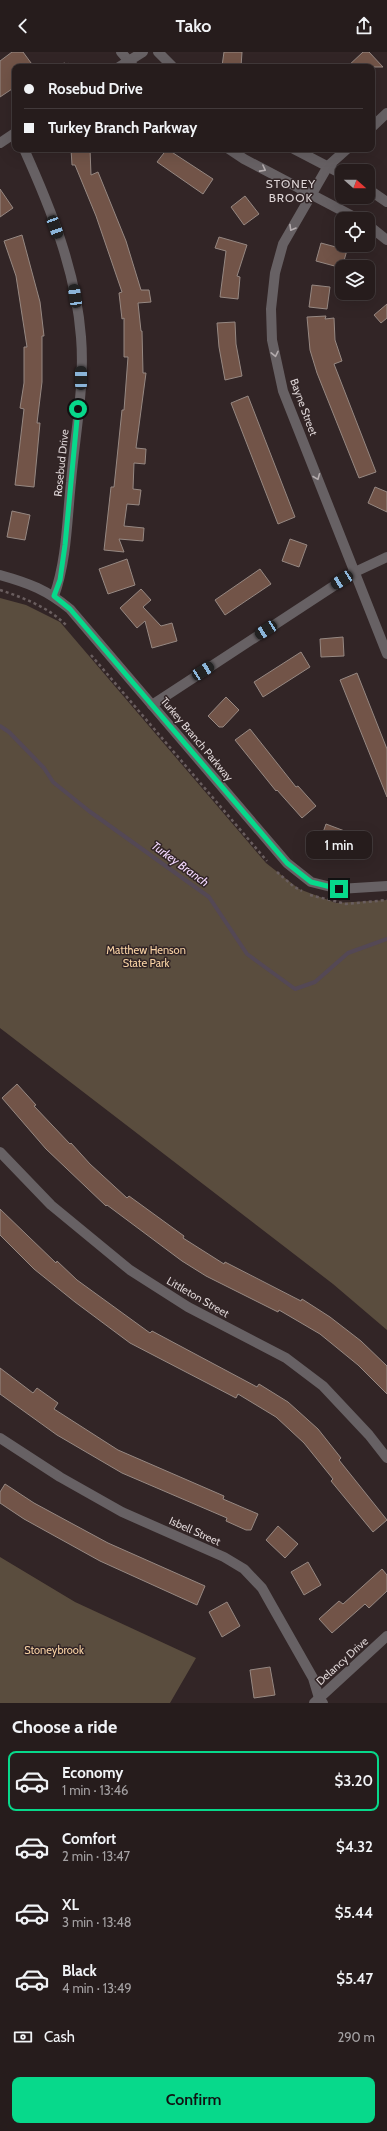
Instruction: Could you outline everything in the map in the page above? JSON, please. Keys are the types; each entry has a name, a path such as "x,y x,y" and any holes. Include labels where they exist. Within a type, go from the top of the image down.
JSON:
{"street":[{"path":"121,52 131,64 143,52"},
{"path":"158,52 170,64"},
{"path":"375,124 387,113"},
{"path":"0,142 12,135"},
{"name":"Rosebud Drive","path":"25,152 40,184 71,269 81,337 81,378 65,545 60,580 54,596"},
{"path":"234,152 345,212"},
{"path":"300,152 335,170"},
{"name":"Bayne Street","path":"344,152 328,166 283,244 277,266 271,309 272,340 283,391 387,654"},
{"path":"375,194 387,202"},
{"path":"375,231 387,240"},
{"path":"152,705 355,572 387,557"},
{"name":"Turkey Branch Parkway","path":"0,575 32,584 54,596 70,609 287,863 311,882 339,889 387,886"},
{"name":"Littleton Street","path":"0,1152 51,1205 130,1270 188,1307 286,1358 323,1386 369,1435 387,1458"},
{"name":"Isbell Street","path":"0,1438 60,1477 122,1512 224,1557 244,1570 262,1588 313,1678 319,1701"},
{"name":"Delancy Drive","path":"319,1701 387,1636"}],"green space":[{"name":"Matthew Henson State Park","path":"0,598 26,605 60,622 266,863 299,889 336,903 387,900 387,1330 333,1284 0,1028"},
{"name":"Stoneybrook","path":"0,1557 75,1602 196,1658 170,1703 0,1703"}],"building":[{"path":"12,52 23,52 32,64 12,64 12,89 0,97 0,61"},
{"path":"224,52 242,52 241,64 222,64"},
{"path":"363,52 369,52 383,67 375,67 375,64 350,64"},
{"path":"71,152 90,152 91,175 98,172 126,241 141,290 149,290 151,302 138,303 142,331 143,373 146,373 136,448 146,449 145,464 134,463 133,489 141,490 139,505 127,504 124,526 144,528 143,541 119,539 124,552 104,550 111,487 114,487 122,410 124,410 128,357 124,357 124,318 122,319 119,293 122,292 96,216 75,165 72,165"},
{"path":"165,152 172,152 213,179 203,194 157,162"},
{"path":"0,189 13,208 0,217"},
{"path":"245,196 259,214 244,225 231,207"},
{"path":"22,235 40,302 44,336 42,336 42,382 37,423 40,423 34,487 15,485 24,409 20,408 24,383 24,347 27,347 16,276 4,241"},
{"path":"219,237 247,245 237,276 240,277 238,299 220,297 226,251 215,248"},
{"path":"321,243 335,247 335,252 346,252 344,260 335,260 335,266 316,261"},
{"path":"312,285 330,287 327,309 309,307"},
{"path":"387,304 387,318 381,323 374,315"},
{"path":"326,316 325,319 334,318 335,340 342,361 334,364 376,472 359,478 317,373 310,350 307,317"},
{"path":"235,322 236,344 242,376 225,380 219,347 217,323"},
{"path":"248,396 295,517 278,524 231,403"},
{"path":"375,487 387,492 387,512 368,503"},
{"path":"12,511 30,515 25,540 7,537"},
{"path":"290,539 307,545 299,567 282,561"},
{"path":"127,559 135,585 108,594 99,569"},
{"path":"260,569 271,584 225,615 215,600"},
{"path":"141,589 151,600 143,607 161,626 172,623 177,641 152,648 145,621 137,628 120,608"},
{"path":"343,637 344,656 321,657 320,639"},
{"path":"301,652 310,667 263,697 254,682"},
{"path":"357,673 387,749 387,797 340,680"},
{"path":"226,697 239,710 223,727 219,727 208,716"},
{"path":"250,729 296,787 298,786 316,806 302,818 277,790 276,791 235,740"},
{"path":"326,824 350,833 343,850 320,841"},
{"path":"17,1084 36,1105 34,1106 70,1144 71,1143 90,1164 127,1198 129,1196 184,1236 183,1238 224,1264 225,1262 301,1301 302,1299 330,1317 361,1341 387,1366 387,1394 358,1365 320,1334 279,1310 278,1312 206,1276 182,1261 107,1205 106,1206 46,1149 2,1098"},
{"path":"0,1209 56,1263 57,1261 77,1280 150,1333 152,1331 257,1387 259,1384 288,1402 318,1429 341,1458 339,1460 387,1520 373,1532 331,1481 333,1479 304,1443 276,1417 238,1394 236,1398 130,1343 75,1302 34,1269 0,1235"},
{"path":"0,1368 33,1393 37,1388 58,1403 54,1409 118,1450 224,1496 223,1499 258,1514 251,1530 246,1530 226,1521 227,1518 122,1473 57,1435 0,1394"},
{"path":"5,1484 34,1503 108,1543 205,1586 197,1605 100,1561 24,1519 0,1503 0,1492"},
{"path":"278,1526 298,1544 285,1558 266,1540"},
{"path":"308,1562 321,1585 304,1595 291,1572"},
{"path":"382,1569 387,1575 387,1591 369,1608 365,1604 332,1633 319,1619 339,1601 343,1604"},
{"path":"227,1602 240,1626 222,1637 209,1612"},
{"path":"270,1667 275,1695 254,1698 250,1670"}],"waterway":[{"name":"Turkey Branch","path":"0,726 9,732 44,768 53,782 89,811 209,897 247,954 295,989 315,982 348,953 387,939"}],"district":[{"name":"STONEY BROOK","path":"291,191"}],"route":[{"path":"78,409 65,545 60,580 54,596 70,609 287,863 311,882 339,889"}]}
